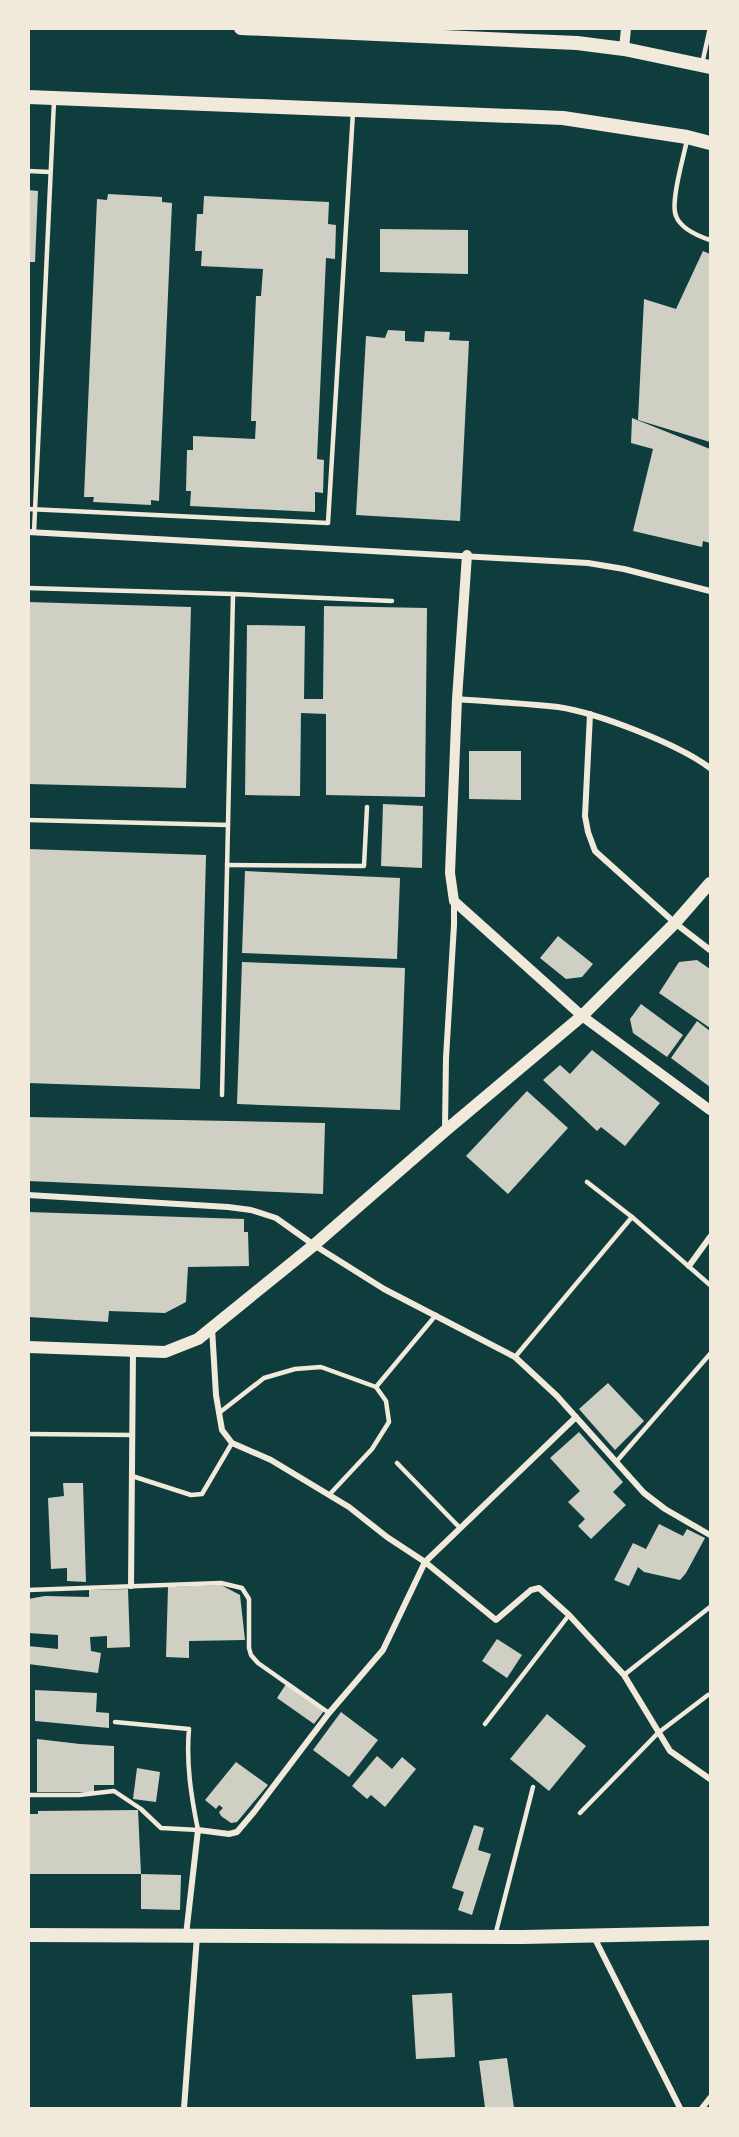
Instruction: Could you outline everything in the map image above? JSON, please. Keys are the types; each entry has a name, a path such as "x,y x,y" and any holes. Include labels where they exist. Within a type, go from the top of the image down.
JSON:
{"main road":[{"path":"241,28 328,30 577,43 624,49 706,66"},
{"path":"28,97 563,118 711,142"},
{"path":"28,1347 165,1352 198,1339 314,1245 582,1016 675,923 711,883"},
{"path":"28,1935 495,1936 711,1933"}],"street":[{"path":"624,49 626,28"},
{"path":"31,532 588,562 711,591"},
{"path":"446,1131 446,1058 454,925 454,901 450,873 467,555"},
{"path":"458,699 559,708 590,714 651,737 693,756 711,768"},
{"path":"590,714 585,816 595,851 675,923 711,950"},
{"path":"454,901 582,1016 711,1110"},
{"path":"28,1195 228,1207 251,1210 276,1218 384,1289 515,1357 576,1417 644,1492 711,1535"},
{"path":"689,1266 711,1237"},
{"path":"212,1327 219,1413 222,1430 232,1443 271,1460 329,1495 425,1562 496,1620 531,1590 539,1588 569,1615 624,1675 670,1751 711,1779"},
{"path":"131,1586 133,1351"},
{"path":"184,2109 198,1830 229,1834 237,1832 330,1713 383,1650 425,1562 576,1417"},
{"path":"592,1935 680,2109"},
{"path":"702,2109 711,2098"}],"lane":[{"path":"706,66 710,28"},
{"path":"31,532 35,509 54,98"},
{"path":"28,509 328,523 353,108"},
{"path":"687,137 674,208 676,217 687,229 711,240"},
{"path":"28,171 51,172"},
{"path":"28,588 392,601"},
{"path":"222,1095 232,594"},
{"path":"227,865 364,866 367,807"},
{"path":"28,820 228,825"},
{"path":"587,1182 632,1216 711,1285"},
{"path":"515,1357 632,1216"},
{"path":"376,1387 436,1315"},
{"path":"616,1462 711,1354"},
{"path":"219,1413 264,1378 295,1369 321,1367 376,1387 386,1401 389,1422 372,1449 329,1495"},
{"path":"28,1434 132,1434"},
{"path":"132,1476 191,1495 202,1494 232,1443"},
{"path":"397,1463 460,1528"},
{"path":"28,1590 221,1583 242,1588 249,1599 251,1655 258,1663 330,1713"},
{"path":"624,1675 711,1607"},
{"path":"484,1724 569,1615"},
{"path":"580,1813 658,1732 708,1695"},
{"path":"28,1795 79,1795 114,1791 141,1809 161,1828 198,1830 191,1795 187,1746 189,1729 115,1722"},
{"path":"495,1936 533,1787"}],"building":[{"path":"28,190 38,191 35,262 28,262"},
{"path":"108,194 162,197 162,202 172,203 159,501 151,500 151,505 93,502 94,497 84,497 97,199 107,200"},
{"path":"204,196 329,202 328,224 336,225 335,259 326,258 317,459 324,460 323,493 315,492 315,512 190,506 191,491 186,491 187,450 193,450 193,436 255,439 256,421 251,421 256,296 261,296 263,269 201,266 202,251 195,251 197,214 203,214"},
{"path":"380,229 468,230 468,274 380,272"},
{"path":"703,251 710,254 710,442 638,420 644,299 676,309"},
{"path":"388,330 405,331 405,341 424,342 425,331 450,332 449,340 469,341 460,521 356,515 366,336 385,338"},
{"path":"632,418 710,449 710,543 703,541 702,547 633,531 653,449 631,443"},
{"path":"28,602 191,607 186,788 28,784"},
{"path":"324,606 427,608 425,797 326,795 326,714 301,713 300,796 245,795 247,625 305,626 304,699 323,699"},
{"path":"469,751 521,751 521,800 469,799"},
{"path":"383,804 423,806 422,868 381,866"},
{"path":"28,849 206,855 200,1089 28,1083"},
{"path":"245,871 400,878 397,959 242,953"},
{"path":"558,936 593,964 582,977 566,979 540,958"},
{"path":"697,960 710,969 710,1028 659,993 679,962"},
{"path":"242,962 405,968 400,1110 237,1104"},
{"path":"641,1004 683,1035 667,1057 633,1033 630,1019"},
{"path":"697,1021 710,1031 710,1087 671,1058"},
{"path":"592,1050 660,1103 625,1146 601,1127 597,1131 543,1080 560,1065 570,1074"},
{"path":"527,1091 568,1128 508,1194 466,1156"},
{"path":"28,1117 325,1123 323,1194 28,1181"},
{"path":"28,1212 244,1219 244,1232 248,1232 249,1266 188,1267 186,1302 165,1313 109,1311 108,1322 28,1317"},
{"path":"608,1383 644,1421 615,1450 579,1409"},
{"path":"579,1432 623,1482 613,1492 626,1505 591,1539 578,1526 585,1519 568,1502 580,1491 550,1458"},
{"path":"63,1483 83,1483 86,1582 67,1581 67,1568 51,1569 48,1498 64,1496"},
{"path":"659,1524 683,1536 687,1529 705,1538 686,1573 680,1580 644,1572 638,1567 629,1586 614,1580 633,1543 646,1549"},
{"path":"221,1585 240,1595 245,1640 189,1641 189,1658 166,1657 168,1587"},
{"path":"128,1589 130,1647 107,1648 107,1636 90,1637 91,1651 101,1653 98,1673 28,1664 28,1646 58,1649 58,1635 28,1633 28,1599 45,1596 89,1597 89,1590"},
{"path":"497,1639 522,1655 507,1678 482,1661"},
{"path":"286,1684 324,1711 314,1724 277,1698"},
{"path":"35,1690 97,1693 96,1712 109,1713 109,1728 35,1721"},
{"path":"341,1712 378,1740 349,1777 313,1750"},
{"path":"547,1714 586,1746 549,1791 510,1759"},
{"path":"37,1739 114,1746 114,1785 94,1785 94,1792 37,1792"},
{"path":"377,1756 392,1769 402,1757 416,1769 385,1807 371,1795 367,1799 352,1786"},
{"path":"236,1762 268,1785 237,1822 231,1823 221,1816 219,1812 223,1808 219,1805 216,1809 205,1800"},
{"path":"137,1768 160,1772 156,1802 133,1799"},
{"path":"138,1810 141,1874 28,1874 28,1814 38,1814 38,1811"},
{"path":"474,1825 484,1828 478,1850 491,1854 472,1915 458,1910 464,1892 452,1888"},
{"path":"141,1874 181,1875 180,1910 141,1909"},
{"path":"452,1993 455,2057 416,2059 412,1995"},
{"path":"507,2058 514,2108 485,2108 479,2061"}]}
